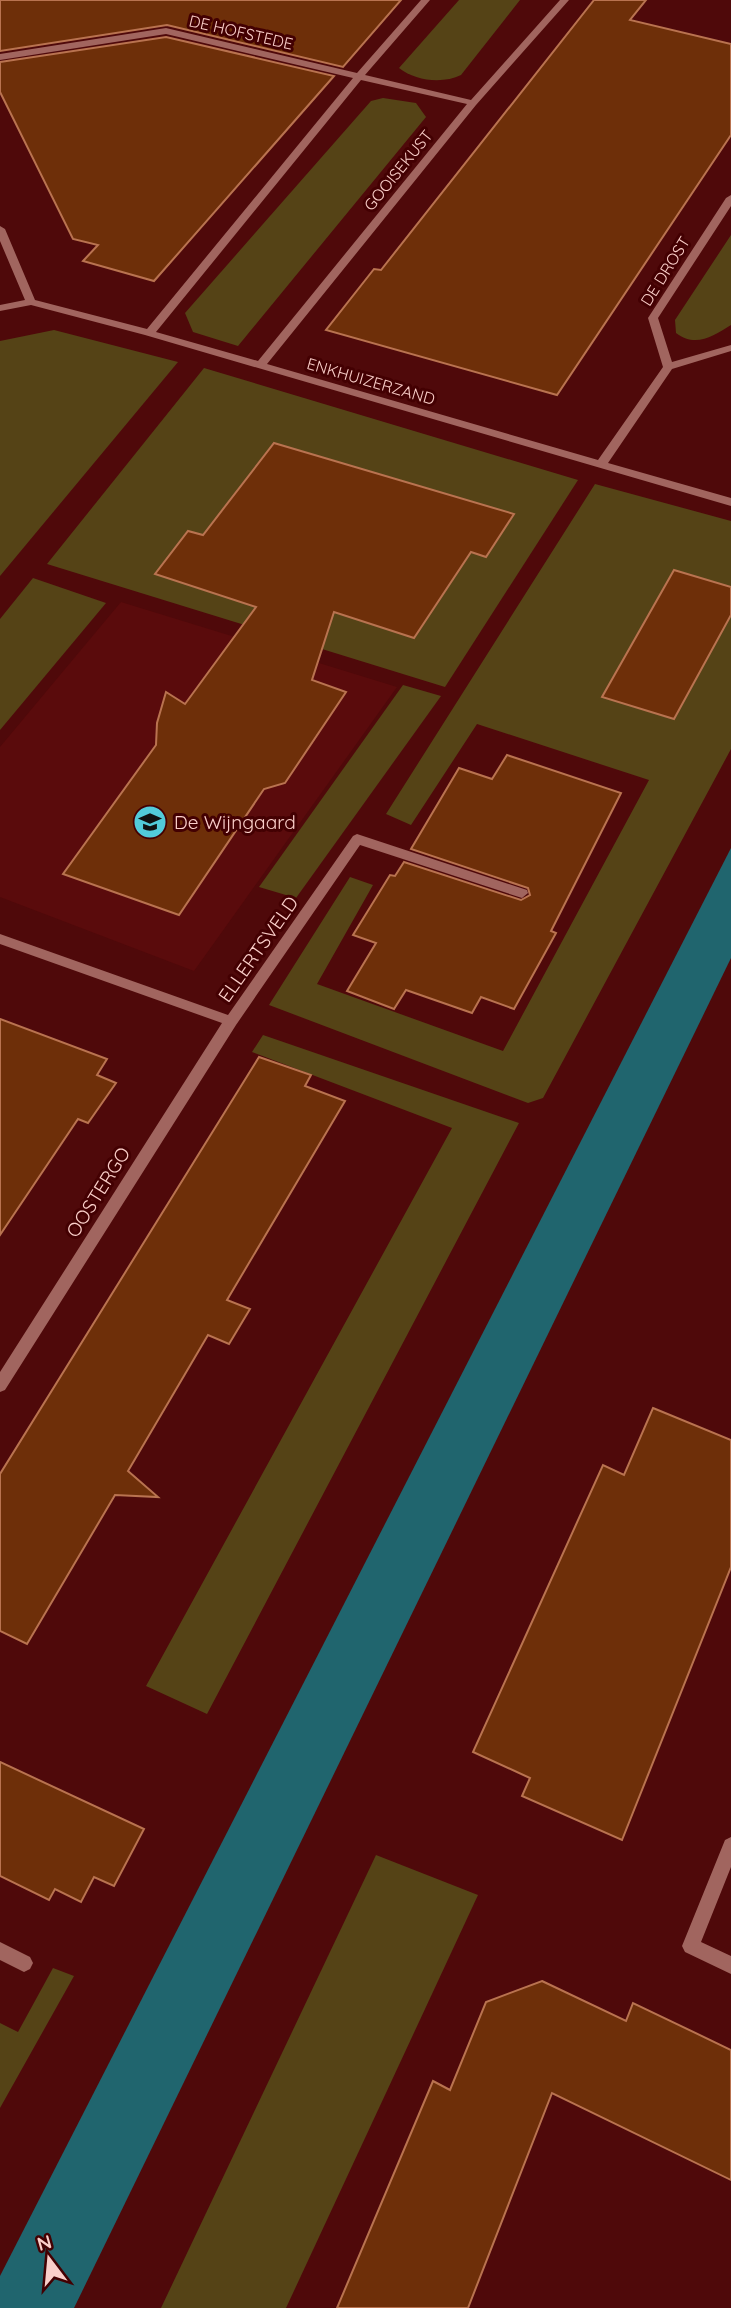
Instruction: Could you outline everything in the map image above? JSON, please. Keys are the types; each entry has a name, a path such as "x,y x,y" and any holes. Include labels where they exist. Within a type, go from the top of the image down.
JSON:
{"street":[{"path":"149,332 360,75 426,0"},
{"name":"GOOISEKUST","path":"260,365 472,103 565,0"},
{"name":"DE HOFSTEDE","path":"0,57 166,31 472,103"},
{"name":"DE DROST","path":"667,367 653,318 731,198"},
{"path":"0,229 31,302"},
{"name":"ENKHUIZERZAND","path":"0,308 31,302 149,332 731,502"},
{"path":"601,464 667,367 731,348"},
{"name":"ELLERTSVELD","path":"0,939 231,1021 357,839 522,893"},
{"name":"OOSTERGO","path":"0,1385 231,1021"},
{"path":"731,1846 691,1946 731,1965"},
{"path":"0,1951 24,1963"}],"shaded area":[{"path":"459,0 520,0 461,75 446,80 429,80 413,76 399,68"},
{"path":"383,98 416,103 426,117 238,346 193,332 185,313 371,101"},
{"path":"731,235 731,325 704,339 690,340 683,337 676,333 675,320"},
{"path":"54,330 178,362 0,576 0,341"},
{"path":"204,368 578,480 445,687 47,564"},
{"path":"595,484 731,521 731,749 543,1098 528,1103 269,1005 350,877 373,885 317,984 503,1051 649,780 477,724 411,825 386,814"},
{"path":"33,578 106,603 0,730 0,619"},
{"name":"De Wijngaard","path":"121,602 397,687 194,971 0,897 0,747"},
{"path":"403,685 441,696 296,898 259,887"},
{"path":"263,1035 519,1123 207,1714 146,1686 452,1128 252,1052"},
{"path":"376,1855 478,1895 286,2308 161,2308"},
{"path":"53,1968 74,1976 0,2108 0,2023 18,2032"}],"water":[{"path":"731,848 731,958 74,2308 0,2308 0,2276"}],"building":[{"path":"0,0 401,0 343,67 167,25 0,51"},
{"path":"594,0 646,0 630,20 731,44 731,135 557,395 326,330 374,269 381,270"},
{"path":"166,37 334,76 154,281 83,261 98,245 73,239 0,92 0,62"},
{"path":"274,443 514,514 486,557 471,552 414,638 334,612 312,680 346,692 285,783 264,789 179,915 63,874 156,745 157,723 166,692 185,704 256,607 155,574 188,531 203,535"},
{"path":"674,570 731,587 731,615 674,719 602,697"},
{"path":"507,755 621,793 551,931 556,933 514,1009 481,997 472,1013 406,990 394,1009 347,991 376,943 353,935 390,875 395,876 404,862 521,900 530,895 528,888 411,849 459,768 492,779"},
{"path":"0,1019 107,1059 97,1075 116,1083 88,1123 78,1119 0,1235"},
{"path":"259,1057 311,1075 305,1086 345,1101 227,1300 250,1309 229,1344 208,1335 128,1471 158,1497 115,1495 27,1644 0,1631 0,1474"},
{"path":"653,1408 731,1440 731,1567 622,1840 522,1796 530,1778 473,1752 603,1465 624,1475"},
{"path":"0,1762 144,1829 114,1886 94,1877 81,1902 55,1889 49,1900 0,1876"},
{"path":"542,1981 626,2021 633,2003 731,2050 731,2180 552,2093 468,2308 337,2308 433,2081 450,2090 486,2002"}],"place":[{"name":"De Wijngaard","path":"150,822"}]}
